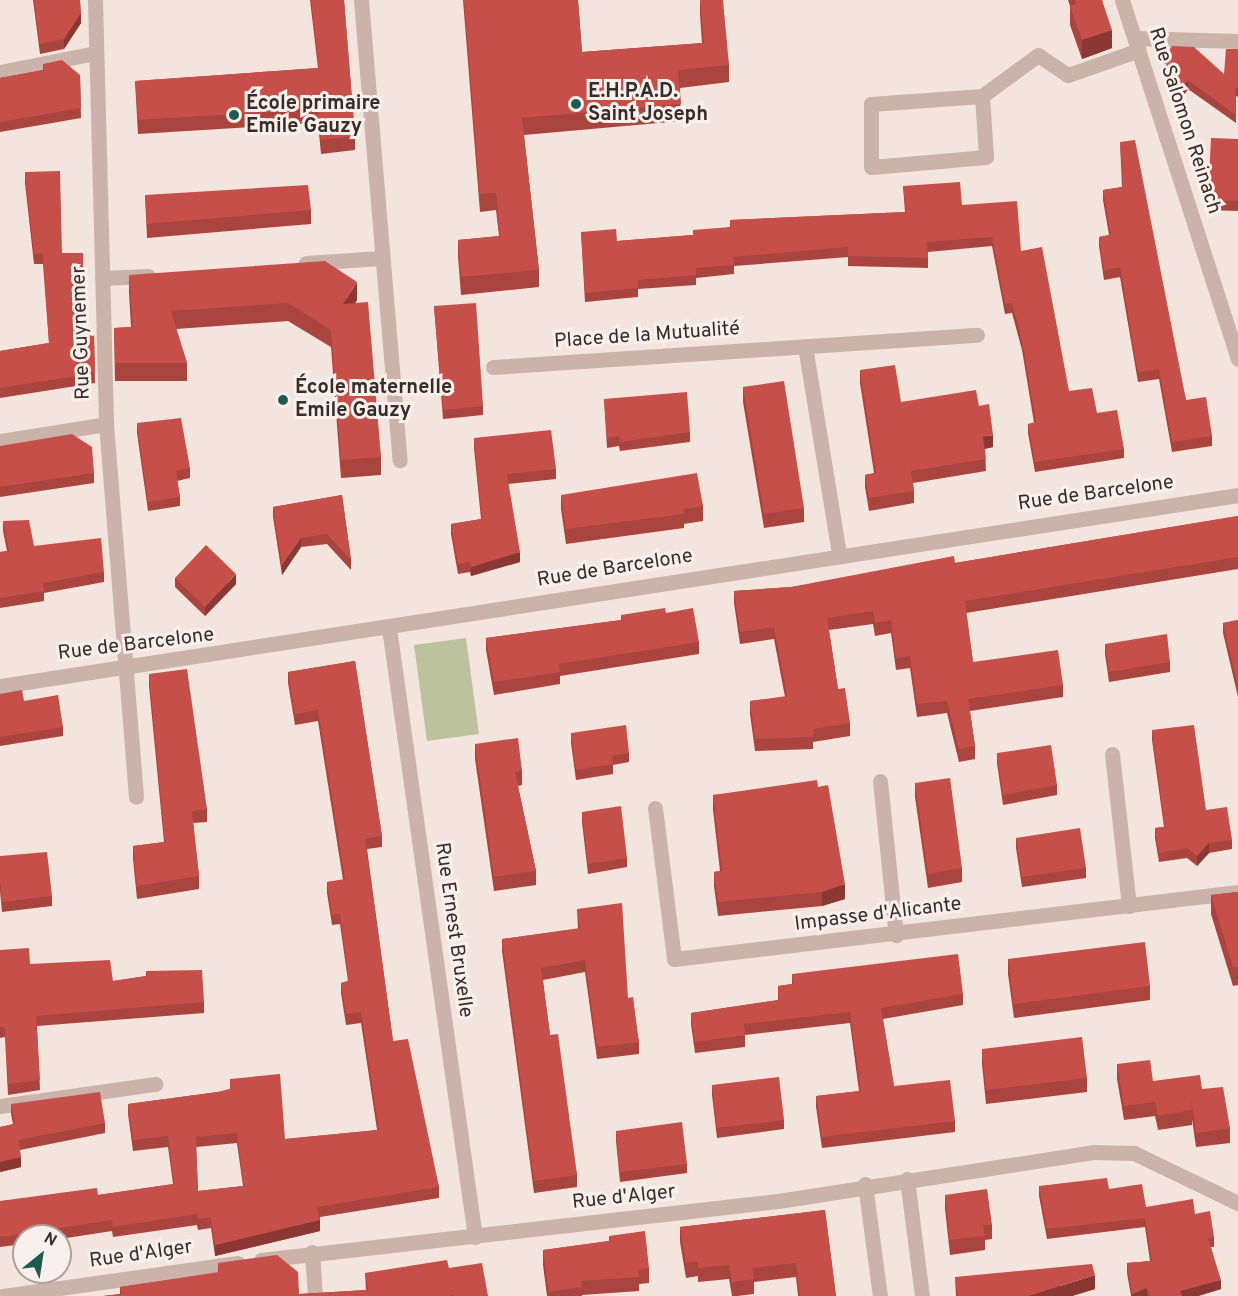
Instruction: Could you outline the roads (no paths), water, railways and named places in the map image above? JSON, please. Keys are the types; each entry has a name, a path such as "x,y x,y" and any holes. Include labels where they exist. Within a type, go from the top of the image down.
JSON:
{"street":[{"name":"Rue Guynemer","path":"95,0 106,424 136,797"},
{"path":"361,0 381,258 400,460"},
{"name":"Rue Salomon Reinach","path":"1122,0 1236,343 1238,359"},
{"path":"982,96 986,158 871,167 871,104 982,96 1038,55 1068,75 1137,44 1238,41"},
{"path":"0,72 96,53"},
{"path":"288,265 381,258"},
{"path":"102,278 171,274"},
{"name":"Place de la Mutualité","path":"493,367 976,334"},
{"path":"805,346 839,554"},
{"path":"0,441 106,424"},
{"name":"Rue de Barcelone","path":"0,686 125,665 389,628 839,554 1238,495"},
{"name":"Rue Ernest Bruxelle","path":"389,628 475,1237"},
{"path":"1112,753 1129,906"},
{"path":"880,781 896,934"},
{"name":"Impasse d'Alicante","path":"655,808 674,958 896,934 1238,892"},
{"path":"0,1106 155,1084"},
{"name":"Rue d'Alger","path":"3,1296 312,1252 475,1237 778,1201 866,1184 1093,1152 1134,1153 1238,1203"},
{"path":"907,1179 921,1296"},
{"path":"866,1184 880,1296"},
{"path":"312,1252 315,1296"}],"place":[{"name":"E.H.P.A.D. Saint Joseph","path":"576,104"},
{"name":"École primaire Emile Gauzy","path":"234,115"},
{"name":"École maternelle Emile Gauzy","path":"283,400"}]}
